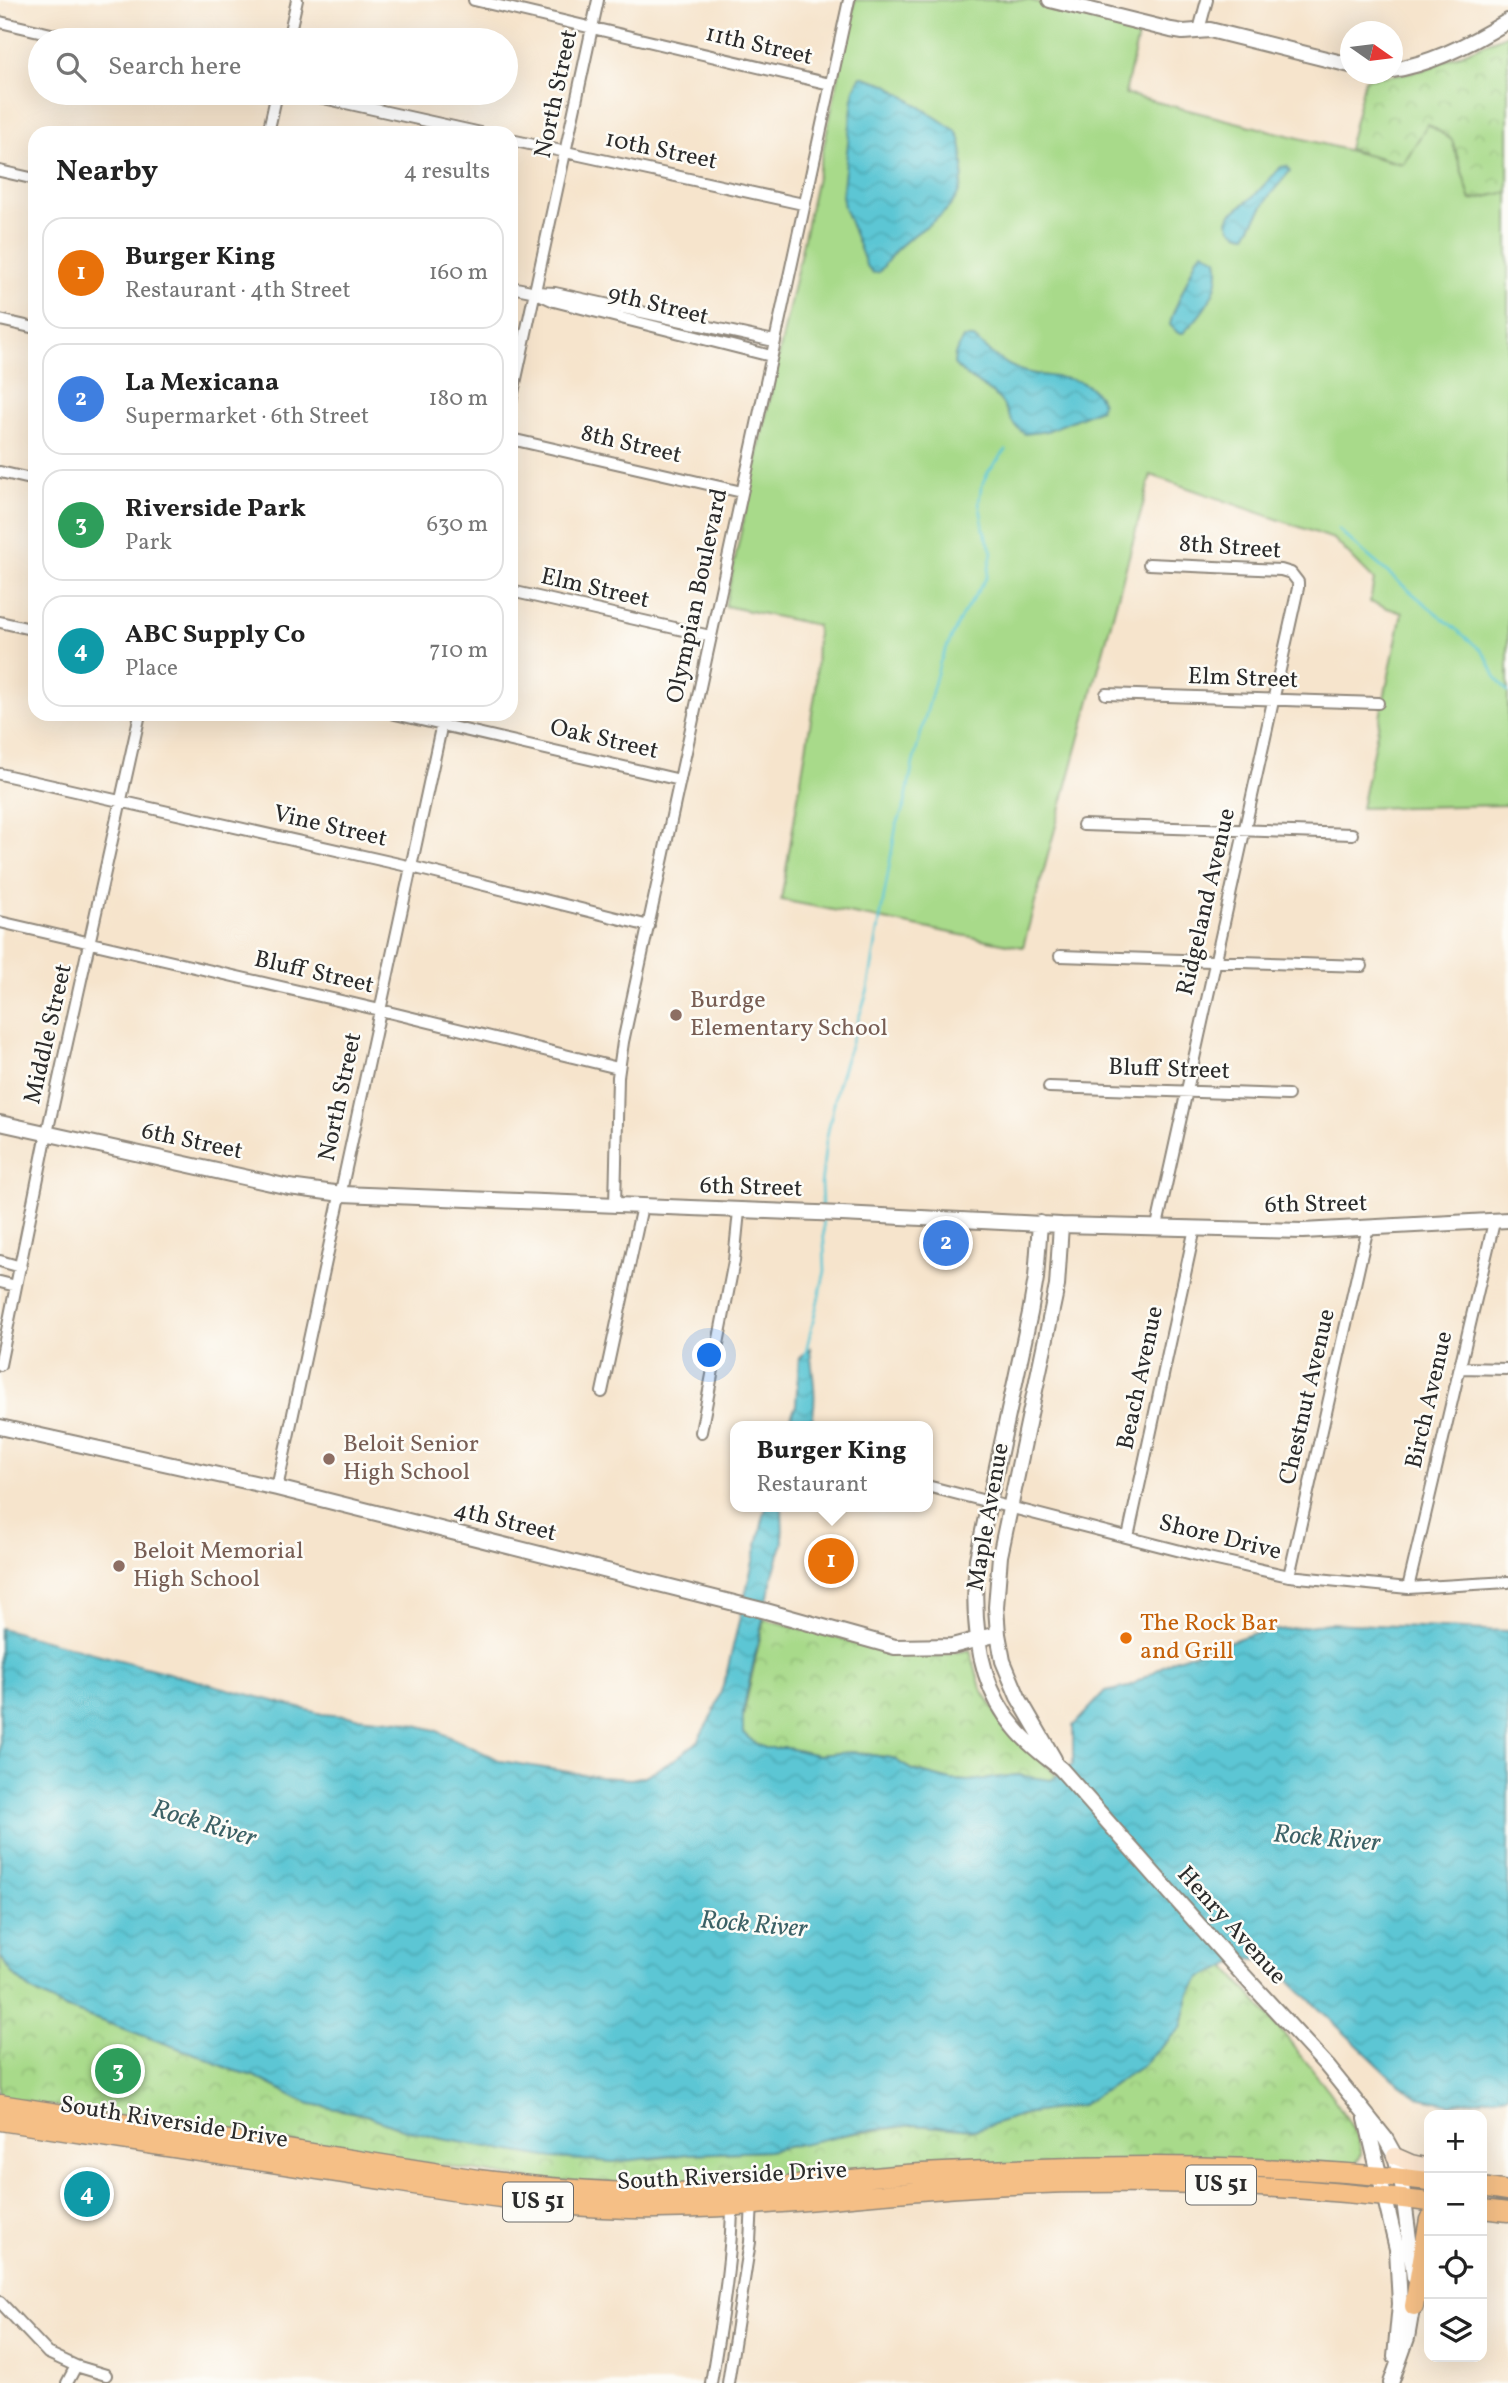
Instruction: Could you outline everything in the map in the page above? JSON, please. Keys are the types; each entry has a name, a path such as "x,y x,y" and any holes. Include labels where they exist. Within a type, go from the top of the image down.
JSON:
{"main road":[{"name":"South Riverside Drive","path":"0,2104 505,2182 732,2198"},
{"name":"South Riverside Drive","path":"0,2121 521,2201 632,2209 732,2198 857,2195 1082,2183 1285,2188 1424,2201"},
{"path":"1395,2156 1424,2166"},
{"name":"South Riverside Drive","path":"752,2197 887,2176 1113,2167 1214,2167 1379,2175 1424,2180"},
{"path":"1487,2181 1508,2190"},
{"path":"1487,2188 1508,2190"},
{"path":"1487,2210 1508,2212"},
{"path":"1414,2306 1426,2236"}],"street":[{"path":"291,28 297,0"},
{"name":"11th Street","path":"474,0 830,84"},
{"name":"North Street","path":"518,371 598,0"},
{"name":"Olympian Boulevard","path":"615,1205 618,1068 849,0"},
{"path":"1050,0 1171,30 1210,30 1340,62"},
{"path":"1199,30 1207,0"},
{"path":"1403,68 1435,58 1489,33 1508,21"},
{"path":"0,22 28,29"},
{"path":"270,126 274,105"},
{"path":"355,105 450,126"},
{"name":"10th Street","path":"518,142 803,204"},
{"path":"0,171 28,177"},
{"name":"9th Street","path":"518,288 555,293 774,341"},
{"name":"9th Street","path":"536,292 554,301 771,356"},
{"path":"0,320 28,326"},
{"name":"8th Street","path":"518,441 742,492"},
{"path":"0,472 28,479"},
{"name":"8th Street","path":"1149,564 1281,570 1292,573 1298,582 1298,588"},
{"name":"Ridgeland Avenue","path":"1157,1226 1298,588"},
{"name":"Elm Street","path":"518,593 710,636"},
{"path":"0,622 28,628"},
{"name":"Elm Street","path":"1106,694 1378,703"},
{"name":"Middle Street","path":"0,1365 47,1133 139,721"},
{"name":"North Street","path":"277,1488 443,721"},
{"name":"Oak Street","path":"451,721 680,779"},
{"name":"Vine Street","path":"0,774 412,867 649,926"},
{"path":"1083,825 1352,834"},
{"name":"Bluff Street","path":"0,922 618,1068"},
{"path":"1060,956 1362,966"},
{"name":"Bluff Street","path":"1049,1087 1288,1095"},
{"name":"6th Street","path":"0,1123 289,1186 342,1194 1061,1225 1303,1231 1501,1221"},
{"path":"602,1392 642,1206"},
{"path":"701,1432 734,1261 739,1211"},
{"name":"Birch Avenue","path":"1408,1588 1460,1368 1501,1221"},
{"name":"Maple Avenue","path":"1040,1223 1032,1301 977,1559 975,1583 979,1638 986,1679 1013,1727 1061,1769"},
{"name":"Maple Avenue","path":"1061,1225 1057,1286 998,1575 998,1634 1003,1661 1018,1698 1061,1769"},
{"name":"Chestnut Avenue","path":"1289,1576 1368,1227"},
{"name":"Beach Avenue","path":"1128,1537 1195,1228"},
{"path":"0,1261 21,1266"},
{"path":"0,1282 16,1286"},
{"path":"1460,1368 1508,1369"},
{"name":"4th Street","path":"0,1427 277,1488 740,1604 895,1647 952,1646 998,1634"},
{"name":"Shore Drive","path":"933,1488 1289,1576 1408,1588 1508,1582"},
{"name":"Henry Avenue","path":"1061,1769 1327,2066 1385,2138 1395,2156 1405,2199 1414,2266 1414,2306 1407,2338 1393,2376"},
{"name":"Henry Avenue","path":"1365,2116 1396,2240 1400,2304 1393,2376"},
{"path":"727,2383 750,2242 752,2197"},
{"path":"711,2383 729,2275 732,2198"},
{"path":"0,2302 48,2353 76,2366 106,2375"},
{"path":"66,2383 76,2366"}],"green space":[{"path":"855,0 1029,0 1140,27 1125,94 1402,164 1428,124 1452,140 1471,200 1508,192 1508,805 1361,808 1402,613 1370,602 1374,580 1334,539 1151,475 1023,947 781,900 816,689 817,625 725,606"},
{"path":"1508,34 1508,192 1471,200 1452,140 1428,124 1403,164 1348,149 1364,84 1403,84 1403,73 1423,70"},
{"path":"764,1619 882,1649 936,1656 970,1650 981,1688 1003,1723 1058,1777 1051,1781 1017,1775 969,1781 951,1780 912,1770 892,1758 852,1752 818,1755 787,1748 765,1748 756,1744 743,1733 741,1726"},
{"path":"0,1956 15,1976 32,1991 65,2008 254,2076 307,2103 366,2115 406,2130 442,2139 652,2159 688,2154 768,2151 813,2139 915,2125 974,2130 1024,2114 1082,2105 1143,2065 1181,2028 1190,1993 1201,1977 1226,1967 1326,2088 1345,2115 1357,2138 1361,2154 1352,2166 692,2186 535,2180 0,2098"}],"water":[{"path":"861,76 886,84 956,131 961,143 963,163 958,194 951,205 896,250 879,272 873,273 866,265 842,196 854,89"},
{"path":"1287,166 1290,171 1269,196 1246,235 1234,231 1228,221 1231,214 1254,196 1281,167"},
{"path":"1203,251 1217,259 1214,290 1198,317 1183,333 1178,333 1170,325 1172,316 1197,257"},
{"path":"963,338 974,338 995,356 1019,370 1066,378 1087,385 1102,403 1100,409 1047,431 1025,434 1014,424 998,398 954,364 955,354"},
{"path":"810,1348 814,1397 812,1421 789,1421 796,1405 799,1359"},
{"name":"Rock River","path":"765,1512 782,1512 783,1541 772,1578 743,1711 743,1733 765,1748 787,1748 818,1755 852,1752 892,1758 912,1770 951,1780 969,1781 1017,1775 1051,1780 1073,1764 1073,1726 1105,1692 1128,1687 1174,1660 1252,1634 1329,1623 1508,1631 1508,2095 1449,2104 1418,2097 1393,2079 1273,1965 1264,1960 1243,1957 1201,1977 1190,1993 1181,2028 1143,2065 1082,2105 1024,2114 974,2130 914,2125 857,2132 768,2151 688,2154 614,2162 552,2158 442,2139 406,2130 366,2115 307,2103 254,2076 65,2008 32,1991 15,1976 0,1956 0,1628 322,1714 401,1721 435,1730 501,1761 599,1777 631,1779 645,1776 671,1762 696,1743 713,1714 725,1680"}],"waterway":[{"path":"822,1207 821,1185 826,1141 838,1084 868,989 896,827 905,804 940,662 961,617 987,577 992,552 984,530 979,502 981,488 988,472 1006,450"},
{"path":"1338,529 1482,651 1495,676 1508,692"},
{"path":"805,1355 825,1271 823,1217"}],"place":[{"name":"Burdge Elementary School","path":"676,1015"},
{"name":"La Mexicana","path":"946,1243"},
{"name":"Beloit Senior High School","path":"329,1459"},
{"name":"Burger King","path":"831,1561"},
{"name":"Beloit Memorial High School","path":"119,1566"},
{"name":"The Rock Bar and Grill","path":"1126,1638"},
{"name":"Riverside Park","path":"118,2071"},
{"name":"ABC Supply Co","path":"87,2194"}]}
